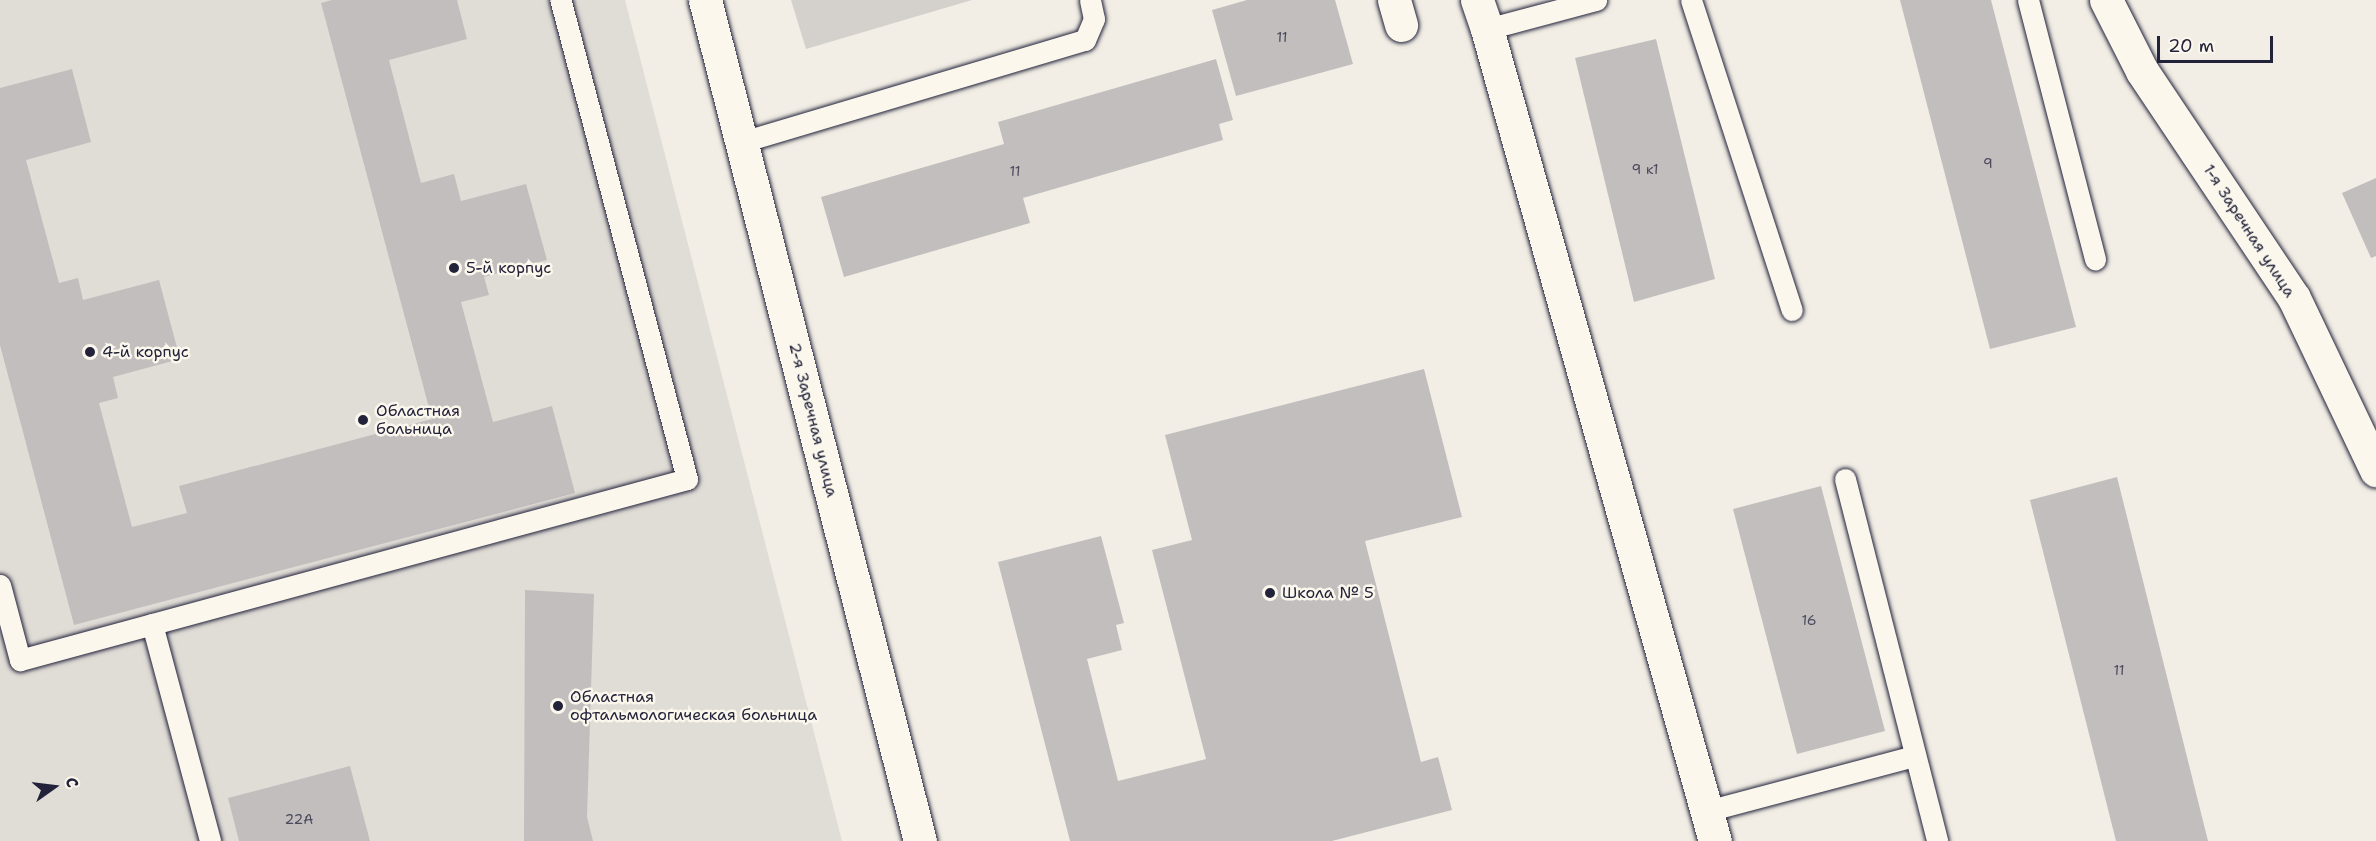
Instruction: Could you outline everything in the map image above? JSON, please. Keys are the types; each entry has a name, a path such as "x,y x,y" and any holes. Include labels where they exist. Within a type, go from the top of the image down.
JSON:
{"street":[{"name":"2-я Заречная улица","path":"705,0 920,841"},
{"name":"1-я Заречная улица","path":"2106,0 2142,71 2294,298 2376,470"},
{"path":"1482,14 1711,826"}],"lane":[{"path":"0,585 20,660 687,479 560,0"},
{"path":"742,141 1085,40 1094,19 1090,0"},
{"path":"1482,14 1596,0"},
{"path":"1691,0 1792,310"},
{"path":"2028,0 2095,260"},
{"path":"1845,479 1937,841"},
{"path":"152,624 210,841"},
{"path":"1711,826 1914,756"}],"shaded area":[{"name":"Областная больница","path":"0,0 625,0 842,841 0,841"},
{"path":"791,0 972,0 806,49"}],"building":[{"name":"4-й корпус","path":"332,0 457,0 467,39 389,60 421,183 454,174 461,201 526,184 547,260 484,277 489,295 461,302 493,422 552,406 575,493 74,625 0,345 0,88 72,69 91,142 26,160 59,283 78,278 83,300 159,280 180,359 113,377 118,398 99,403 132,527 187,513 179,486 432,419 321,3"},
{"path":"1247,0 1335,0 1353,64 1236,96 1212,10"},
{"path":"1900,0 1991,0 2076,327 1990,349"},
{"path":"1656,39 1715,279 1634,302 1575,58"},
{"path":"1216,59 1233,120 1219,124 1223,140 1023,198 1030,223 844,277 821,197 1004,144 998,122"},
{"path":"2376,178 2376,256 2371,258 2342,193"},
{"name":"Школа № 5","path":"1424,369 1462,517 1365,541 1421,762 1438,757 1452,810 1332,841 1070,841 998,562 1101,536 1124,623 1116,625 1122,650 1087,659 1118,781 1206,759 1152,550 1192,540 1165,435"},
{"path":"2117,477 2208,841 2116,841 2030,500"},
{"path":"1821,486 1885,731 1797,754 1733,509"},
{"name":"Областная офтальмологическая больница","path":"525,590 594,594 587,817 593,841 524,841"},
{"path":"350,766 370,841 239,841 228,798"}],"place":[{"name":"5-й корпус","path":"454,268"},
{"name":"4-й корпус","path":"90,352"},
{"name":"Областная больница","path":"363,420"},
{"name":"Школа № 5","path":"1270,593"},
{"name":"Областная офтальмологическая больница","path":"558,706"}]}
